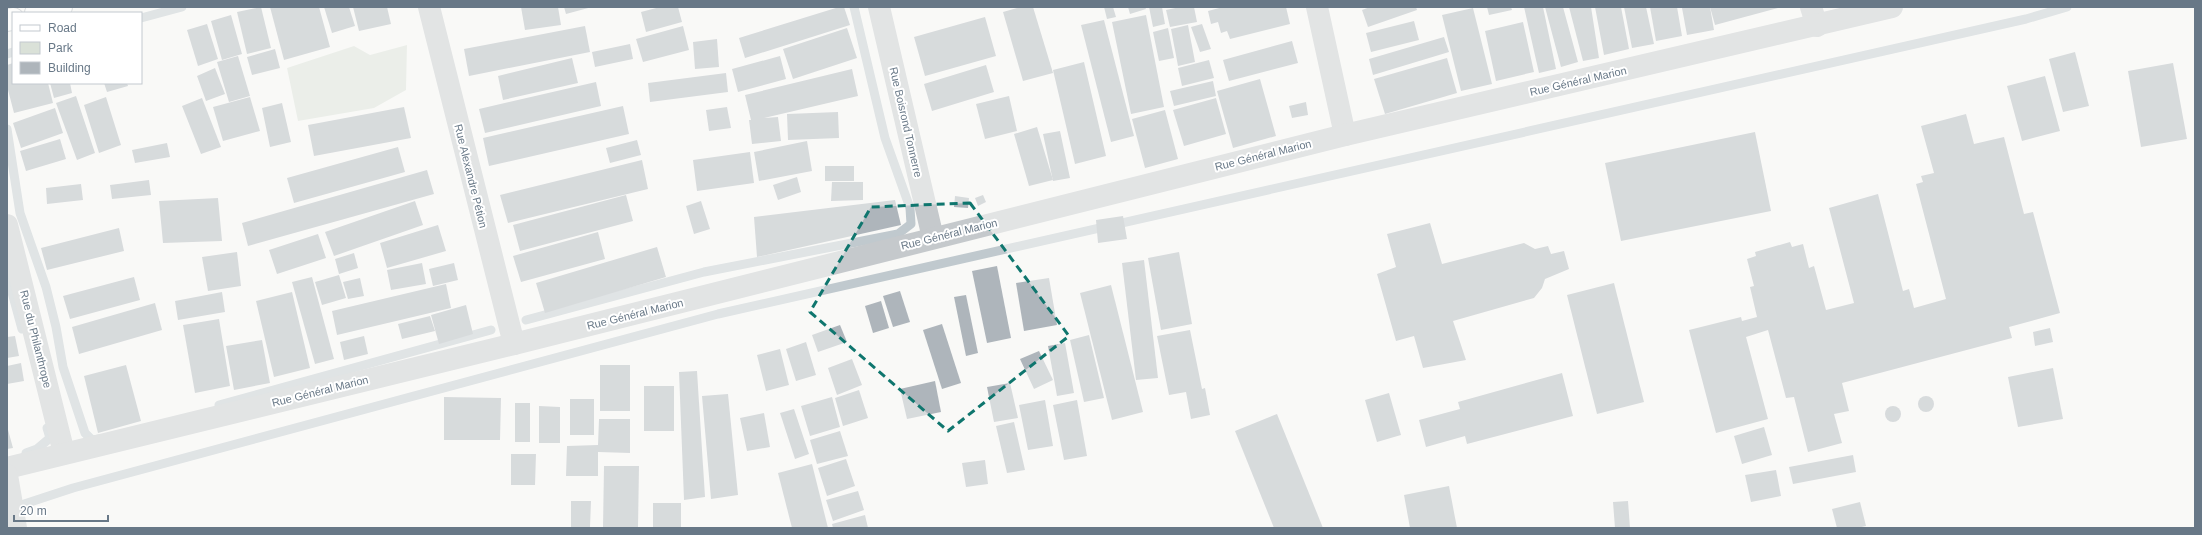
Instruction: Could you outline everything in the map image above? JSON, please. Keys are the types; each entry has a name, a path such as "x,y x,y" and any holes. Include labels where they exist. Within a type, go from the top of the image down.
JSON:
{"street":[{"path":"40,12 61,7"},
{"name":"Rue Alexandre Pétion","path":"429,7 514,344"},
{"name":"Rue Boisrond Tonnerre","path":"880,7 933,238"},
{"path":"1317,7 1345,134"},
{"name":"Rue Général Marion","path":"7,468 514,344 1814,16 1892,7"},
{"name":"Rue du Philanthrope","path":"7,225 64,453"},
{"path":"7,475 16,528"}],"highlighted area":[{"path":"970,203 1069,336 948,431 810,312 871,207"}],"green space":[{"path":"407,45 406,90 374,108 298,121 287,68 354,46 370,55"}],"building":[{"path":"261,7 271,48 247,54 237,12"},
{"path":"270,7 319,7 330,47 284,60"},
{"path":"324,7 349,7 355,26 332,33"},
{"path":"353,7 387,7 391,24 359,31"},
{"path":"521,7 558,7 561,25 525,30"},
{"path":"564,7 592,7 566,14"},
{"path":"660,7 678,7 682,22 646,32 641,12"},
{"path":"839,7 844,7 850,25 745,58 739,38"},
{"path":"1021,7 1033,7 1053,73 1023,81 1003,12"},
{"path":"1104,7 1113,7 1116,17 1107,19"},
{"path":"1128,7 1145,7 1146,9 1130,14"},
{"path":"1149,7 1162,7 1165,24 1153,27"},
{"path":"1180,7 1194,7 1197,22 1170,27 1166,10"},
{"path":"1223,7 1286,7 1290,24 1230,39 1227,31 1221,33 1218,22 1211,24 1208,11"},
{"path":"1370,7 1416,7 1417,10 1368,27 1362,10"},
{"path":"1487,7 1511,7 1512,10 1489,15"},
{"path":"1524,7 1543,7 1556,69 1539,73"},
{"path":"1545,7 1563,7 1578,62 1561,67"},
{"path":"1569,7 1591,7 1599,58 1583,61"},
{"path":"1595,7 1621,7 1629,49 1604,55"},
{"path":"1624,7 1646,7 1654,44 1632,48"},
{"path":"1650,7 1677,7 1682,36 1656,41"},
{"path":"1710,7 1778,7 1778,8 1715,25"},
{"path":"1710,7 1714,30 1687,35 1682,8"},
{"path":"1473,8 1492,84 1461,91 1442,15"},
{"path":"231,15 242,54 222,60 211,21"},
{"path":"1146,15 1164,107 1131,114 1112,22"},
{"path":"985,17 996,56 925,76 914,37"},
{"path":"1104,20 1134,136 1111,142 1081,25"},
{"path":"1414,21 1419,40 1371,52 1366,33"},
{"path":"1523,22 1534,72 1496,81 1485,31"},
{"path":"207,24 218,59 198,66 187,30"},
{"path":"1202,24 1211,49 1200,52 1191,27"},
{"path":"1188,25 1195,62 1178,66 1171,29"},
{"path":"585,26 590,52 469,76 464,49"},
{"path":"683,26 689,50 643,62 636,39"},
{"path":"847,28 857,58 793,79 783,49"},
{"path":"1168,28 1174,58 1159,61 1153,32"},
{"path":"1444,37 1449,52 1373,75 1369,59"},
{"path":"717,39 719,67 695,69 693,42"},
{"path":"1292,41 1298,63 1229,81 1223,60"},
{"path":"630,44 633,59 595,67 592,52"},
{"path":"275,49 280,68 252,75 247,57"},
{"path":"2075,52 2089,106 2063,112 2049,59"},
{"path":"238,56 250,96 229,102 217,62"},
{"path":"780,56 786,79 738,92 732,69"},
{"path":"572,58 578,83 503,100 498,76"},
{"path":"1447,58 1457,93 1385,114 1374,79"},
{"path":"1209,60 1214,78 1182,86 1178,68"},
{"path":"1084,62 1106,156 1075,164 1053,70"},
{"path":"12,63 12,84 48,84 53,103 14,113 7,86 7,65"},
{"path":"2173,63 2187,139 2141,147 2128,71"},
{"path":"986,65 994,92 932,111 924,84"},
{"path":"215,68 225,94 206,101 197,76"},
{"path":"852,69 858,96 764,118 778,117 781,141 752,144 749,120 751,120 745,95"},
{"path":"726,73 728,92 650,102 648,83"},
{"path":"2045,76 2060,131 2022,141 2007,86"},
{"path":"1260,79 1276,136 1233,148 1217,91"},
{"path":"1213,81 1216,96 1174,106 1170,91"},
{"path":"596,82 601,106 485,133 479,109"},
{"path":"50,84 70,84 72,93 54,98"},
{"path":"104,84 127,84 128,86 107,92"},
{"path":"76,96 95,153 77,160 56,103"},
{"path":"1009,96 1017,131 985,139 976,104"},
{"path":"106,97 121,145 99,153 84,105"},
{"path":"250,97 260,131 223,141 213,107"},
{"path":"202,98 221,147 201,154 182,106"},
{"path":"1216,98 1226,134 1184,146 1173,110"},
{"path":"1306,102 1308,115 1292,118 1289,106"},
{"path":"282,103 291,142 270,147 262,108"},
{"path":"623,106 629,134 489,166 483,138"},
{"path":"404,107 411,138 314,156 308,125"},
{"path":"727,107 731,128 709,131 706,110"},
{"path":"55,108 63,133 21,148 13,123"},
{"path":"1165,110 1178,159 1145,168 1132,119"},
{"path":"838,112 839,138 788,140 787,114"},
{"path":"1966,114 1974,144 2004,137 2024,214 2033,212 2060,313 2009,327 2012,338 1842,383 1849,411 1834,414 1842,443 1808,452 1794,397 1786,398 1768,330 1746,337 1768,419 1716,433 1689,330 1741,317 1742,321 1757,317 1750,287 1754,286 1747,259 1756,256 1755,252 1790,242 1792,247 1803,244 1809,268 1814,266 1826,310 1854,303 1829,208 1878,194 1903,291 1909,289 1914,308 1946,299 1916,184 1923,182 1921,176 1934,173 1921,126"},
{"path":"1037,127 1053,180 1029,186 1014,134"},
{"path":"1060,131 1070,178 1053,181 1043,134"},
{"path":"1755,132 1771,211 1621,241 1605,163"},
{"path":"60,139 66,159 26,171 20,151"},
{"path":"637,140 641,155 610,163 606,148"},
{"path":"807,141 812,171 759,181 754,152"},
{"path":"167,143 170,157 135,163 132,150"},
{"path":"398,147 405,172 294,203 287,178"},
{"path":"750,152 754,183 697,191 693,160"},
{"path":"642,160 648,189 508,223 500,195"},
{"path":"825,166 854,166 854,181 825,181"},
{"path":"427,170 434,194 248,246 242,223"},
{"path":"797,177 801,192 778,200 773,185"},
{"path":"149,180 151,195 112,199 110,185"},
{"path":"832,182 863,182 863,200 831,201"},
{"path":"81,184 83,200 47,204 46,188"},
{"path":"626,195 633,221 520,251 513,225"},
{"path":"983,195 986,202 978,206 975,198"},
{"path":"955,196 969,198 968,208 954,207"},
{"path":"218,198 222,241 163,243 159,201"},
{"path":"895,200 901,225 757,257 754,217"},
{"path":"415,201 423,225 334,256 325,232"},
{"path":"701,201 710,229 694,234 686,206"},
{"path":"1123,216 1127,239 1098,243 1096,220"},
{"path":"1430,223 1442,264 1524,243 1535,249 1548,246 1551,254 1564,251 1569,269 1545,279 1542,288 1534,298 1453,321 1466,360 1423,368 1414,336 1396,341 1377,274 1396,267 1387,234"},
{"path":"438,225 446,251 387,268 380,243"},
{"path":"119,228 124,251 47,270 41,248"},
{"path":"598,232 605,259 521,282 513,256"},
{"path":"318,234 326,258 277,274 269,250"},
{"path":"657,247 666,277 545,313 536,283"},
{"path":"237,252 241,286 208,291 202,257"},
{"path":"1179,252 1192,324 1161,330 1148,258"},
{"path":"354,253 358,268 339,274 335,259"},
{"path":"1144,260 1158,378 1136,380 1122,263"},
{"path":"422,263 426,284 391,290 387,270"},
{"path":"454,263 458,280 433,286 429,269"},
{"path":"997,266 1011,338 987,343 972,271"},
{"path":"339,275 346,298 322,305 315,282"},
{"path":"134,277 140,300 70,319 63,296"},
{"path":"312,277 334,359 315,364 292,282"},
{"path":"360,278 364,296 348,299 343,282"},
{"path":"1049,278 1057,325 1024,331 1016,283"},
{"path":"1614,283 1644,402 1597,414 1567,295"},
{"path":"446,284 451,308 337,335 332,311"},
{"path":"1111,285 1143,412 1112,420 1080,293"},
{"path":"900,291 910,322 893,327 883,296"},
{"path":"222,292 225,312 178,320 175,301"},
{"path":"292,292 310,368 274,377 256,301"},
{"path":"966,295 978,353 966,356 954,297"},
{"path":"881,301 889,328 873,333 865,306"},
{"path":"155,303 162,330 79,354 72,327"},
{"path":"466,305 473,334 439,344 431,315"},
{"path":"430,316 435,331 402,339 398,324"},
{"path":"219,319 230,386 195,393 183,325"},
{"path":"942,324 961,383 942,389 923,330"},
{"path":"840,325 847,342 818,352 812,335"},
{"path":"2050,328 2053,342 2035,346 2033,332"},
{"path":"1190,330 1202,389 1205,388 1210,415 1191,419 1186,392 1169,395 1157,336"},
{"path":"1089,335 1104,398 1084,402 1070,340"},
{"path":"15,336 19,356 7,358 7,337"},
{"path":"364,336 368,354 344,360 340,342"},
{"path":"262,340 270,383 234,390 226,346"},
{"path":"806,342 816,375 796,381 786,349"},
{"path":"1065,343 1074,393 1057,396 1048,346"},
{"path":"780,349 789,385 766,391 757,355"},
{"path":"1039,351 1053,380 1034,389 1020,359"},
{"path":"852,359 862,385 837,395 828,368"},
{"path":"21,363 24,381 7,384 7,366"},
{"path":"126,365 141,421 98,433 84,376"},
{"path":"600,365 630,365 630,411 600,411"},
{"path":"2053,368 2063,419 2018,427 2008,377"},
{"path":"697,371 705,497 684,500 679,372"},
{"path":"1562,373 1573,416 1467,444 1465,436 1426,447 1419,420 1460,409 1458,402"},
{"path":"935,381 941,412 907,419 900,389"},
{"path":"1010,383 1018,418 994,422 987,387"},
{"path":"644,386 674,386 674,431 644,431"},
{"path":"859,390 868,418 843,426 835,398"},
{"path":"1389,393 1401,435 1377,442 1365,400"},
{"path":"728,394 738,495 711,499 702,396"},
{"path":"1926,396 1933,401 1934,404 1929,411 1926,412 1919,407 1918,404 1923,397"},
{"path":"444,397 501,398 500,440 444,440"},
{"path":"832,397 840,427 810,436 801,406"},
{"path":"570,399 594,399 594,435 570,435"},
{"path":"1045,400 1053,446 1028,450 1019,405"},
{"path":"1077,400 1087,456 1064,460 1053,405"},
{"path":"515,403 530,403 530,442 515,442"},
{"path":"539,406 560,407 560,443 539,443"},
{"path":"1893,406 1900,411 1901,414 1896,421 1893,422 1886,417 1885,414 1890,407"},
{"path":"794,409 809,454 795,459 780,413"},
{"path":"764,413 770,447 747,451 740,418"},
{"path":"1277,414 1323,528 1274,528 1235,431"},
{"path":"599,419 630,419 630,453 598,452 598,476 566,476 567,446 598,445"},
{"path":"1014,422 1025,470 1007,473 996,426"},
{"path":"7,426 13,448 7,449"},
{"path":"1764,427 1772,455 1742,464 1734,436"},
{"path":"840,431 848,456 817,464 810,440"},
{"path":"511,454 536,454 535,485 511,485"},
{"path":"1853,455 1856,472 1793,484 1789,467"},
{"path":"846,459 855,486 827,496 818,468"},
{"path":"985,460 988,484 966,487 962,463"},
{"path":"812,464 828,528 792,528 778,473"},
{"path":"604,466 639,466 638,528 603,528"},
{"path":"1776,470 1781,496 1751,502 1745,475"},
{"path":"1449,486 1457,528 1410,528 1404,495"},
{"path":"858,491 864,510 833,521 826,500"},
{"path":"571,501 591,501 590,527 571,527"},
{"path":"1628,501 1630,528 1615,528 1613,502"},
{"path":"1860,502 1866,526 1857,528 1837,528 1832,509"},
{"path":"653,503 681,503 681,528 653,528"},
{"path":"865,515 868,528 833,528 832,524"}],"waterway":[{"path":"142,18 182,7"},
{"path":"526,320 704,272 898,234 911,224 910,208 885,138 854,7"},
{"path":"12,508 73,488 718,314 2026,19 2067,7"},
{"path":"7,54 12,52"},
{"path":"7,129 20,213 46,287 56,327 63,367 85,433 92,440 99,439"},
{"path":"7,274 22,329"},
{"path":"219,405 491,330"},
{"path":"26,453 37,449 50,438 47,428"}]}
